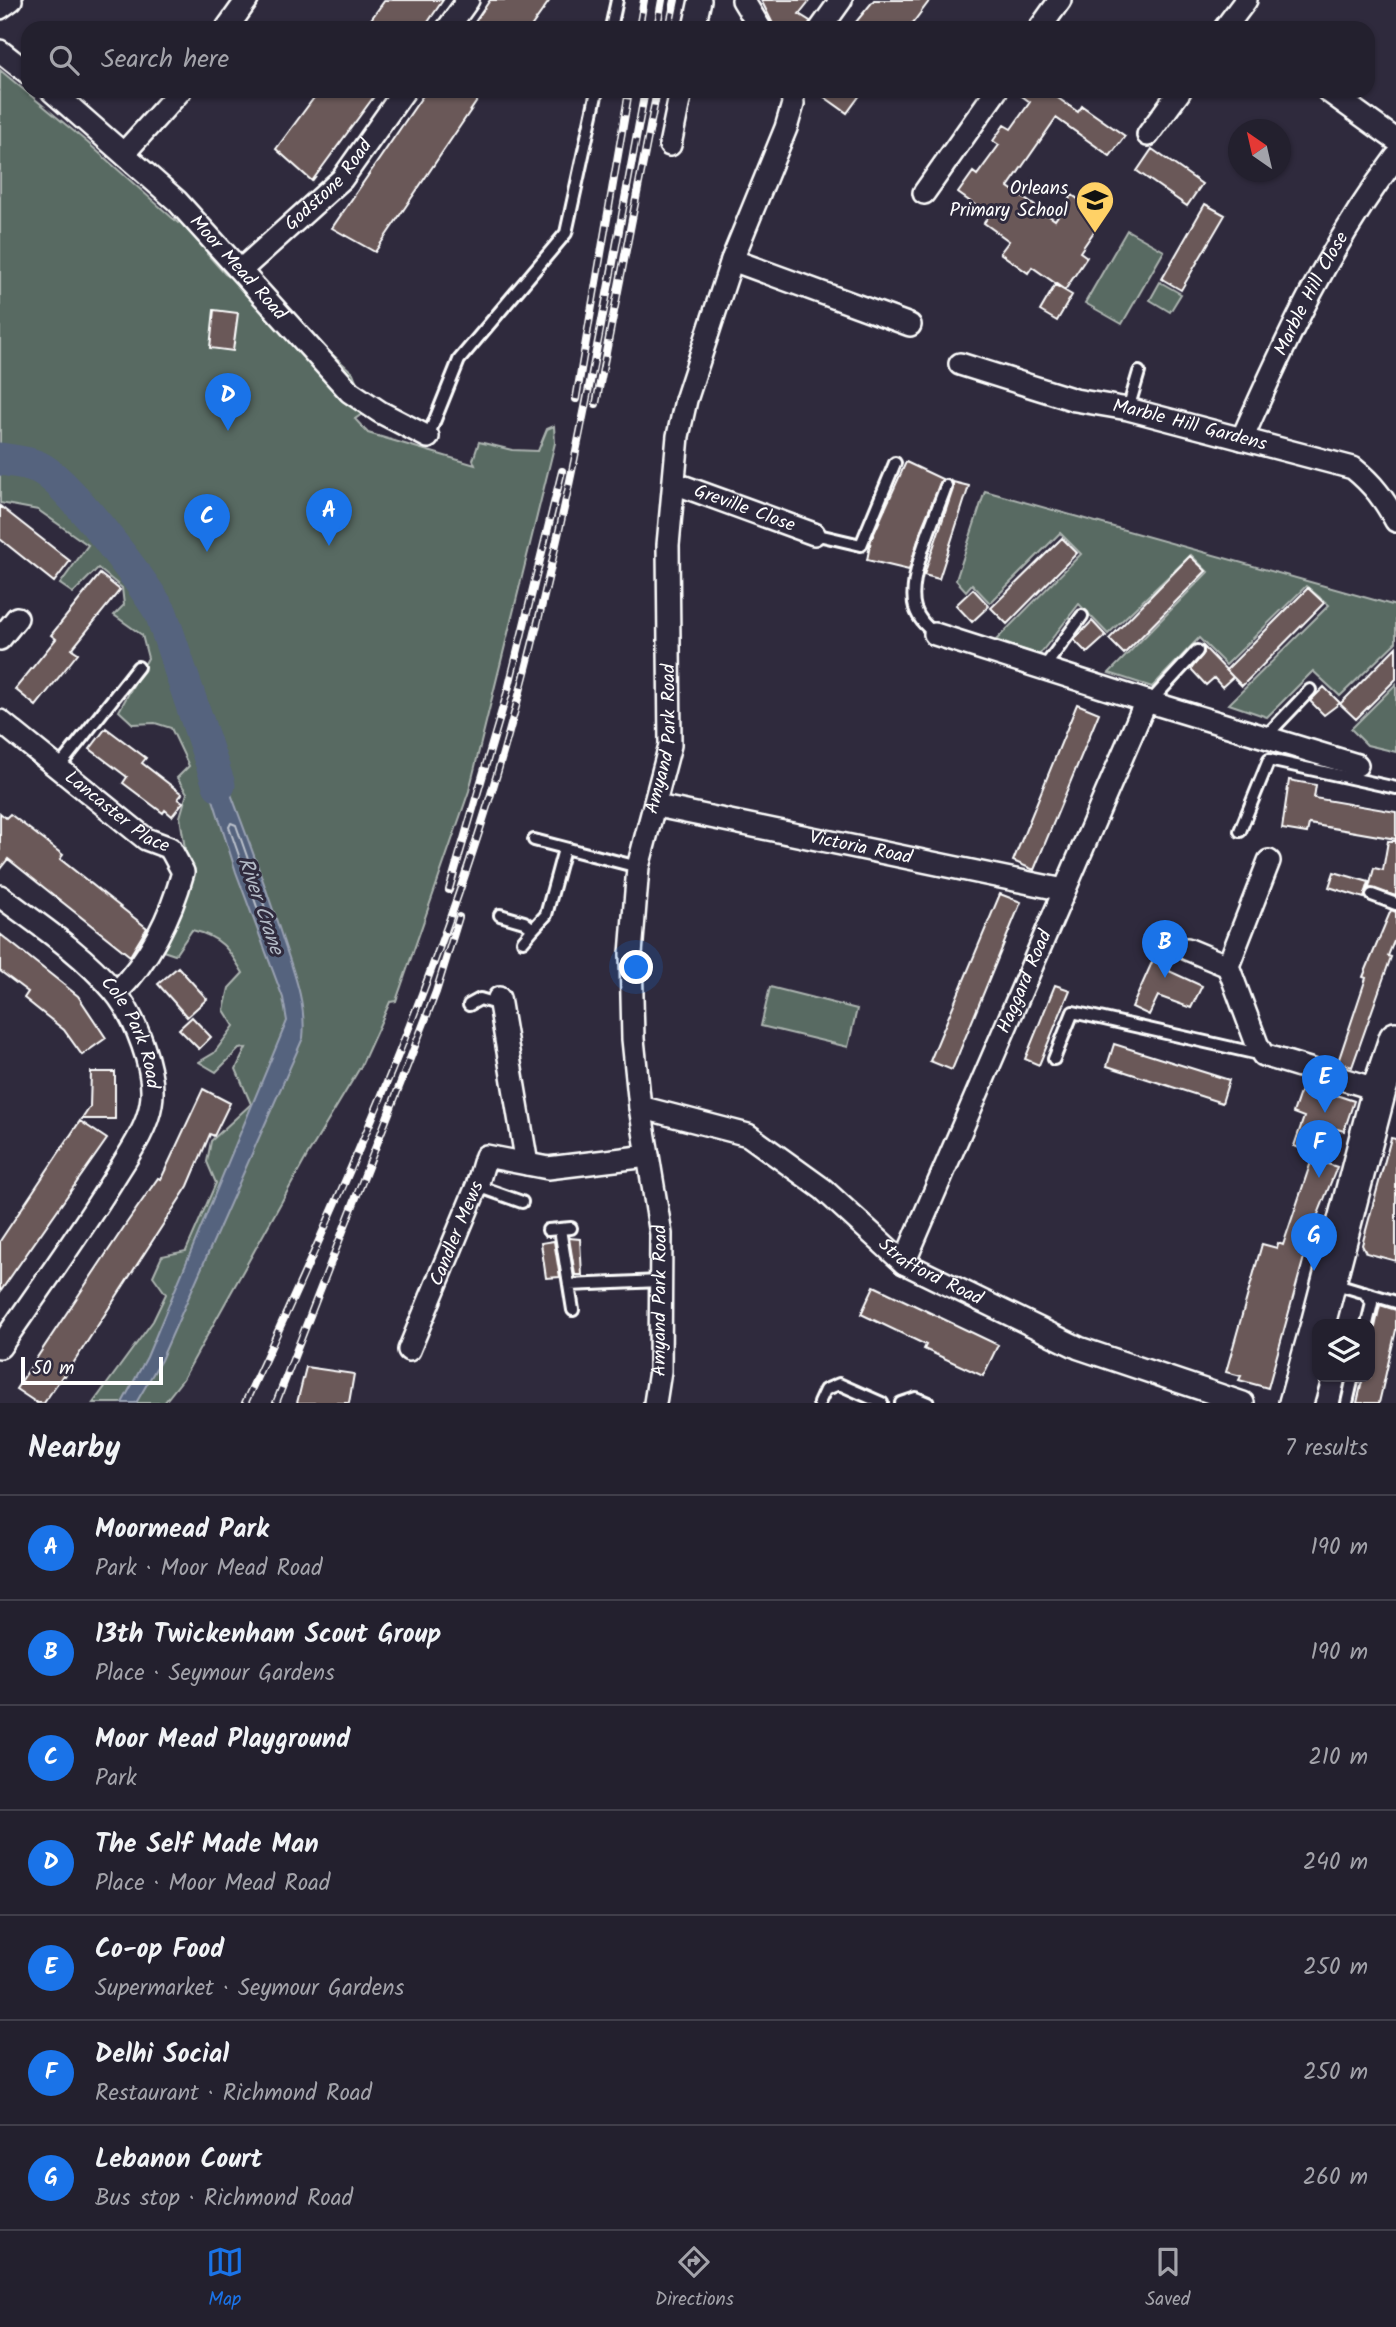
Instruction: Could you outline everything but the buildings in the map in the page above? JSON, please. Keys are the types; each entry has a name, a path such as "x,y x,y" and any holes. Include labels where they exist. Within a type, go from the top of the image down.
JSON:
{"main road":[{"path":"1320,1319 1396,1039"},
{"path":"1296,1403 1312,1347"}],"street":[{"path":"0,8 11,0"},
{"path":"232,21 247,0"},
{"path":"453,21 467,0"},
{"path":"696,21 700,0"},
{"path":"743,0 756,21"},
{"path":"826,21 841,0"},
{"path":"1045,21 1060,0"},
{"path":"1231,21 1245,0"},
{"path":"0,51 21,68"},
{"name":"Moor Mead Road","path":"60,98 125,152 242,269 351,392 380,412 428,437"},
{"path":"125,152 174,98"},
{"name":"Godstone Road","path":"242,269 342,179 399,98"},
{"path":"670,145 680,98"},
{"name":"Amyand Park Road","path":"655,1403 660,1371 661,1234 640,1107 631,954 638,867 657,806 670,745 668,545 678,436 686,400 732,260 786,128 793,98"},
{"path":"924,193 991,98"},
{"path":"1148,135 1175,98"},
{"path":"1338,98 1396,140"},
{"name":"Marble Hill Close","path":"1242,439 1303,304 1343,231 1396,157"},
{"path":"732,260 909,325"},
{"name":"Marble Hill Gardens","path":"960,364 1075,400 1128,409 1353,468 1384,498 1396,521"},
{"name":"Greville Close","path":"674,483 814,534"},
{"path":"0,639 17,618"},
{"path":"935,634 1357,765"},
{"name":"Haggard Road","path":"904,1263 1148,702"},
{"name":"Lancaster Place","path":"0,721 146,839 170,848 183,872 173,906 145,957 116,993"},
{"name":"Victoria Road","path":"657,806 1064,890"},
{"path":"1269,861 1228,966 1263,1055 1386,1081"},
{"name":"Cole Park Road","path":"0,896 92,967 116,993 128,1012 153,1076 151,1106 137,1140 96,1208 0,1347"},
{"path":"1186,949 1228,966"},
{"path":"499,1002 527,1164"},
{"name":"Strafford Road","path":"640,1107 748,1135 824,1189 904,1263 1079,1348 1243,1403"},
{"name":"Candler Mews","path":"409,1350 477,1186 486,1156 548,1168 648,1156"}],"lane":[{"path":"613,21 618,0"},
{"path":"428,437 459,360 566,233 595,98"},
{"path":"1128,409 1139,372"},
{"path":"814,534 860,550 895,463"},
{"path":"935,634 921,622 914,606 914,584 946,486"},
{"path":"1043,669 1082,616"},
{"path":"1148,702 1197,650"},
{"path":"59,768 138,667"},
{"path":"1265,737 1310,690"},
{"path":"1240,831 1269,760 1396,788"},
{"path":"534,840 638,867"},
{"path":"523,941 546,915 564,849"},
{"path":"1372,895 1396,904"},
{"path":"500,915 524,922 533,929"},
{"path":"469,1005 480,999 499,1002"},
{"path":"1054,1059 1073,1012 1263,1055"},
{"path":"477,1186 522,1202"},
{"path":"560,1229 573,1310"},
{"path":"569,1285 660,1281"},
{"path":"1330,1282 1396,1302"},
{"path":"1364,1291 1372,1303 1368,1319"},
{"path":"1347,1403 1352,1382"},
{"path":"819,1403 825,1390 839,1384 881,1403"},
{"path":"901,1403 916,1398 928,1403"}],"green space":[{"path":"0,70 21,87 21,98 34,98 178,223 181,220 208,248 207,254 225,274 287,313 353,373 365,403 365,412 355,419 368,433 475,465 473,460 479,442 512,450 538,451 547,429 554,426 555,443 469,791 396,1001 390,1002 361,1066 307,1156 183,1379 164,1403 93,1403 153,1321 166,1294 153,1276 162,1256 186,1251 216,1183 207,1162 211,1141 251,1104 236,1069 246,1048 239,1049 216,1072 199,1062 214,1053 234,1026 224,1010 229,988 243,973 223,945 210,936 192,930 175,955 163,951 188,868 180,817 187,793 177,778 189,766 171,728 155,723 133,724 119,711 148,658 142,635 114,615 124,605 122,588 98,568 73,593 60,584 88,545 38,510 0,503"},
{"path":"1127,230 1164,251 1122,324 1085,303"},
{"path":"1160,282 1181,294 1170,312 1150,300"},
{"path":"985,491 1396,606 1396,642 1340,696 1313,671 1267,717 1229,704 1329,605 1306,586 1226,665 1199,638 1152,687 1109,673 1208,572 1191,555 1108,634 1079,604 1039,655 996,640 1081,554 1060,533 990,603 972,584 966,591 956,580"},
{"path":"1396,684 1396,752 1367,745 1351,729"},
{"path":"770,987 857,1009 848,1047 761,1026"}],"water":[{"path":"211,742 294,972 303,1011 303,1038 161,1360 136,1403 122,1403 147,1357 287,1021 283,998 236,872 196,746"}],"waterway":[{"name":"River Crane","path":"0,459 34,465 51,476 104,533 151,598 161,613 219,785"}],"railway":[{"path":"640,21 644,0"},
{"path":"658,21 662,0"},
{"path":"670,21 675,0"},
{"path":"576,399 628,98"},
{"path":"245,1403 383,1093 444,935 497,774 542,605 580,434 644,98"},
{"path":"596,404 656,98"},
{"path":"449,890 508,690 562,471"},
{"path":"276,1403 436,992 459,917"}],"place":[{"name":"Orleans Primary School","path":"1095,234"},
{"name":"The Self Made Man","path":"228,431"},
{"name":"Moormead Park","path":"329,546"},
{"name":"Moor Mead Playground","path":"207,552"},
{"name":"13th Twickenham Scout Group","path":"1165,978"},
{"name":"Co-op Food","path":"1325,1113"},
{"name":"Delhi Social","path":"1319,1178"},
{"name":"Lebanon Court","path":"1314,1271"}]}
